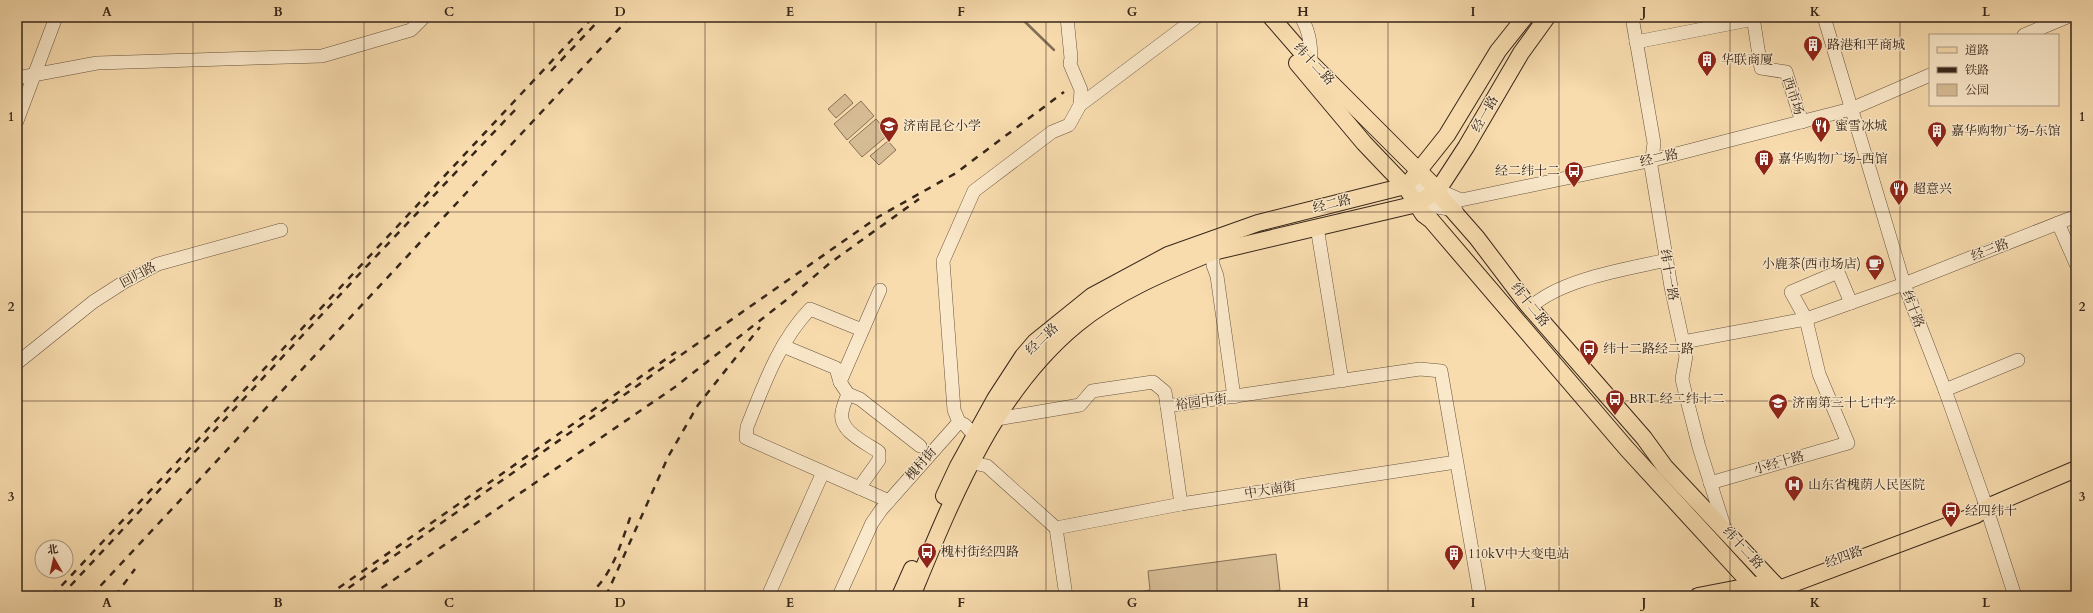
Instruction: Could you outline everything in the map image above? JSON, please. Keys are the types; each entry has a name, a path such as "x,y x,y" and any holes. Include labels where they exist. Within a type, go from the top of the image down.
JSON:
{"main road":[{"name":"纬十二路","path":"1258,17 1364,143 1405,186 1423,214 1431,220 1529,332 1627,449 1758,593"},
{"name":"纬十二路","path":"1271,17 1311,63 1438,190 1441,197 1453,210 1530,308 1644,438 1665,467 1780,589"},
{"name":"经一路","path":"1405,186 1420,171 1446,135 1498,50 1525,17"},
{"name":"经一路","path":"1417,204 1438,190 1466,147 1521,53 1547,17"},
{"name":"经二路","path":"900,596 958,466 995,399 1023,356 1035,342 1092,296 1168,255 1244,228 1405,186"},
{"name":"经二路","path":"912,596 955,497 997,419 1020,382 1034,364 1077,324 1112,300 1182,265 1213,252 1417,204"},
{"name":"经四路","path":"1698,596 1758,593 1780,589 1974,508 1987,508 2076,469"}],"street":[{"path":"17,121 56,17"},
{"path":"17,78 42,72 97,63 322,56 411,30 424,17"},
{"path":"1067,17 1071,58 1070,64 1081,90 1080,105"},
{"path":"975,436 959,422 954,410 943,261 974,191 1052,132 1069,125 1080,105 1197,17"},
{"path":"1301,17 1308,29 1311,44 1311,63"},
{"name":"纬十一路","path":"1632,17 1654,143 1652,163 1666,260 1686,356 1682,379 1710,483 1725,529"},
{"name":"纬十路","path":"1824,17 1851,112 1871,172 1904,284 1945,390 1987,508 2015,596"},
{"path":"2026,34 2067,17"},
{"name":"西市场","path":"1636,42 1754,18 1761,68 1786,72 1802,122"},
{"path":"2042,34 2076,20"},
{"name":"经二路","path":"1405,186 1438,190 1461,200 1652,163 1802,122 1851,112 1929,75"},
{"name":"经二路","path":"1417,204 1453,210 1652,163 1851,112 1929,82"},
{"name":"经三路","path":"1683,342 1806,319 1904,284 2076,216"},
{"path":"2058,223 2076,264"},
{"path":"1317,228 1342,381"},
{"name":"回归路","path":"17,363 93,302 124,282 158,264 281,230"},
{"name":"裕园中街","path":"1181,504 1166,406 1234,398 1216,276 1213,265 1213,252"},
{"path":"1530,308 1540,298 1590,278 1666,260"},
{"path":"1806,319 1791,292 1838,272 1851,303"},
{"path":"840,382 880,290"},
{"path":"862,330 810,309 798,321 783,346 747,427 746,438 889,501"},
{"name":"小经十路","path":"1710,483 1848,443 1818,374 1806,319"},
{"path":"783,346 836,368 840,382 848,394 860,399 920,446"},
{"path":"1945,390 2018,360"},
{"path":"1234,398 1420,369 1441,372 1480,596"},
{"path":"997,419 1080,405 1092,391 1153,382 1165,392 1166,406"},
{"path":"848,394 842,412 842,421 846,429 879,452 879,460 859,488"},
{"name":"槐村街","path":"839,596 872,523 889,501 959,422"},
{"path":"974,460 978,464 987,466 1056,528 1066,596"},
{"name":"中大南街","path":"1056,528 1181,504 1456,462"},
{"path":"768,596 823,472"}],"green space":[{"path":"845,94 853,103 836,118 828,109"},
{"path":"861,101 874,116 847,140 834,124"},
{"path":"876,119 889,134 862,157 849,142"},
{"path":"888,141 896,150 879,165 870,156"},
{"path":"1276,554 1280,590 1249,596 1111,596 1150,590 1148,571"}],"waterway":[{"path":"1020,17 1054,50"}],"railway":[{"path":"52,596 593,17"},
{"path":"551,71 602,17"},
{"path":"91,596 630,17"},
{"path":"337,596 878,217 956,173 1064,92"},
{"path":"61,596 364,269 516,109"},
{"path":"370,596 675,387 790,297 830,263 919,199"},
{"path":"606,596 668,457 698,405 760,327"},
{"path":"327,596 676,352"},
{"path":"587,596 604,579 616,557 632,512"},
{"path":"115,596 135,569"}],"place":[{"name":"路港和平商城","path":"1813,62"},
{"name":"华联商厦","path":"1707,77"},
{"name":"济南昆仑小学","path":"889,143"},
{"name":"蜜雪冰城","path":"1821,143"},
{"name":"嘉华购物广场-东馆","path":"1937,148"},
{"name":"嘉华购物广场-西馆","path":"1764,176"},
{"name":"经二纬十二","path":"1574,188"},
{"name":"超意兴","path":"1899,206"},
{"name":"小鹿茶(西市场店)","path":"1875,281"},
{"name":"纬十二路经二路","path":"1589,366"},
{"name":"BRT 经二纬十二","path":"1615,416"},
{"name":"济南第三十七中学","path":"1778,420"},
{"name":"山东省槐荫人民医院","path":"1794,502"},
{"name":"经四纬十","path":"1951,528"},
{"name":"槐村街经四路","path":"927,569"},
{"name":"110kV中大变电站","path":"1454,571"}]}
